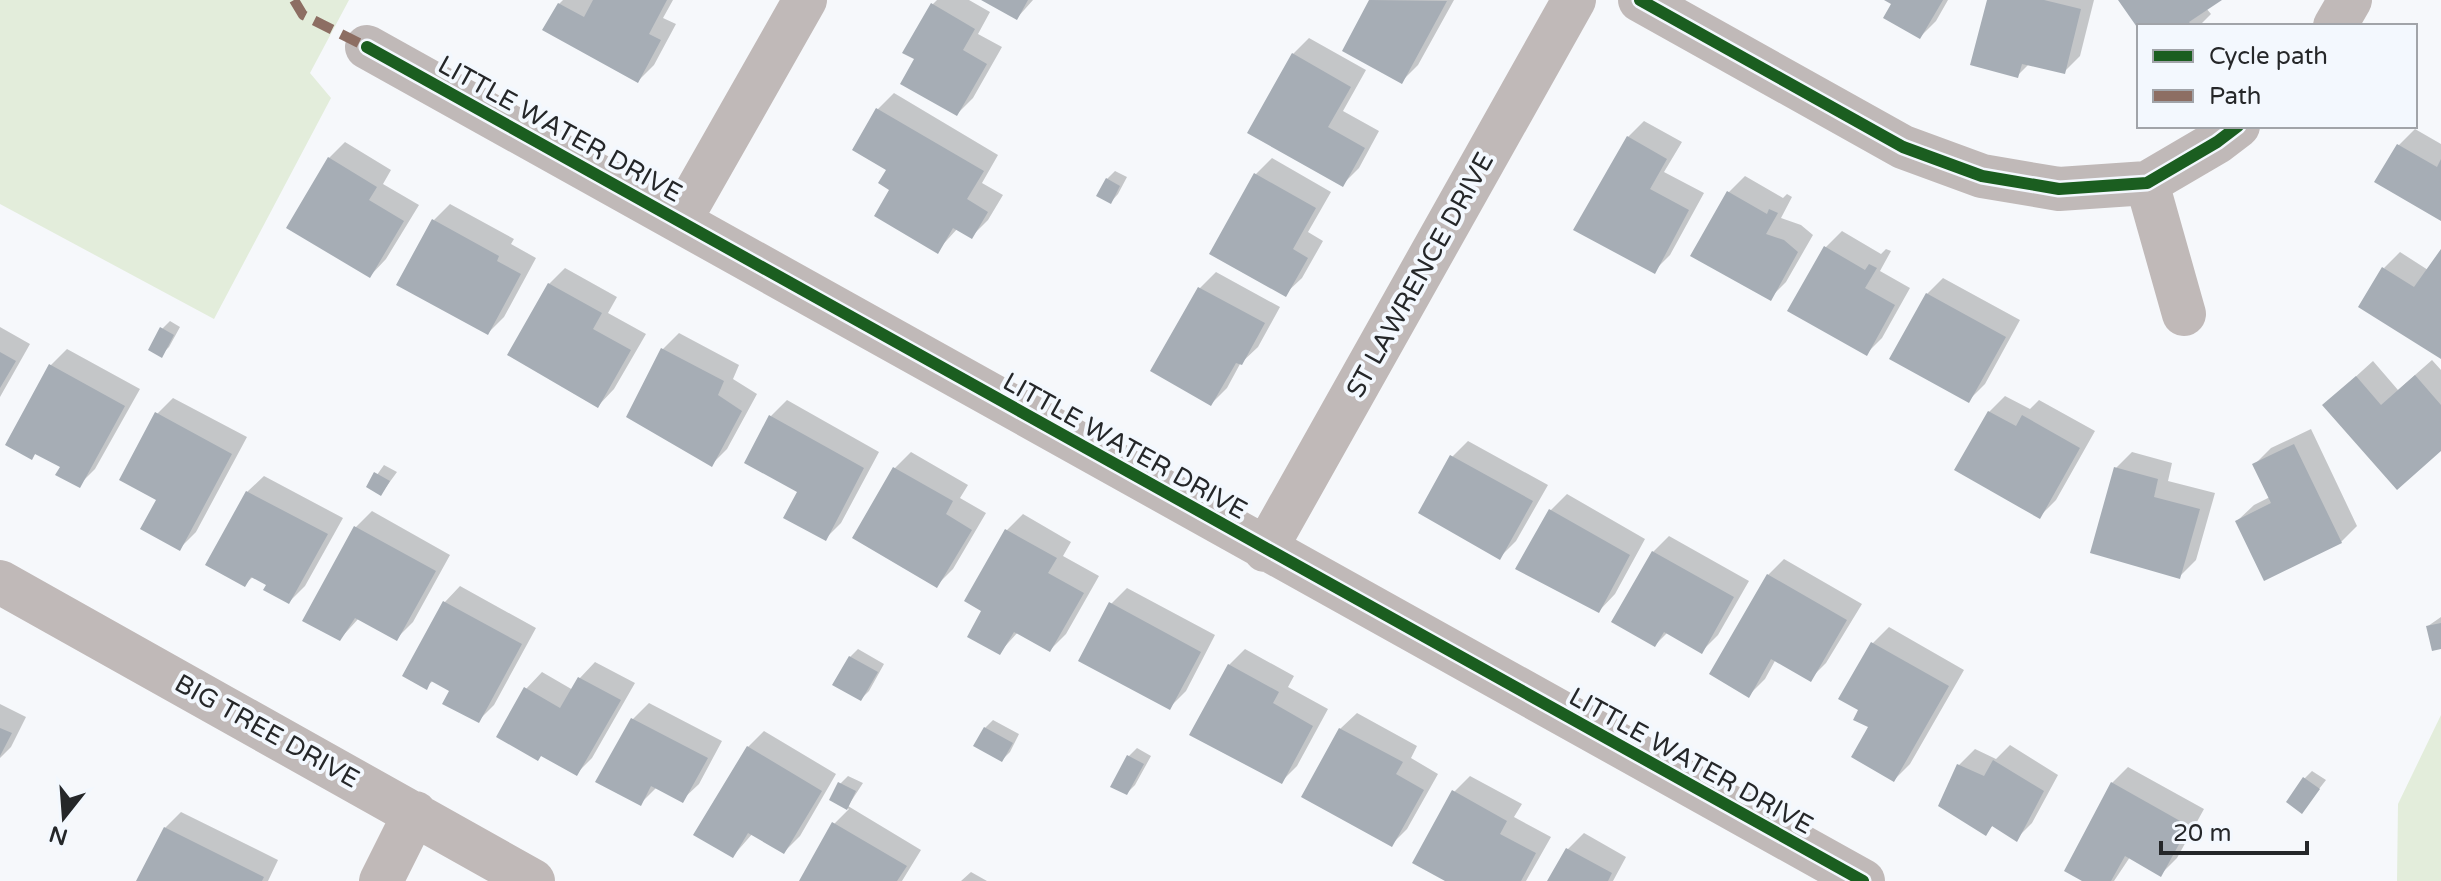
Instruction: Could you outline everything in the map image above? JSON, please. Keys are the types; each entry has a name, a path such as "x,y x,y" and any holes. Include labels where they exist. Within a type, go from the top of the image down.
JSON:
{"street":[{"path":"680,220 805,0"},
{"name":"ST LAWRENCE DRIVE","path":"1265,550 1574,0"},
{"path":"1640,0 1903,147 1982,176 2059,189 2147,183 2235,128"},
{"path":"2336,24 2350,0"},
{"name":"LITTLE WATER DRIVE","path":"367,47 1863,881"},
{"path":"2147,183 2184,314"},
{"name":"BIG TREE DRIVE","path":"0,582 533,881"},
{"path":"381,881 415,813"}],"green space":[{"path":"0,0 349,0 310,73 331,98 214,319 0,204"},
{"path":"2441,715 2441,881 2397,881 2398,804"}],"building":[{"path":"593,0 667,0 649,34 661,40 638,83 542,30 558,3 584,17"},
{"path":"981,0 1028,0 1017,20"},
{"path":"1369,0 1447,1 1402,84 1342,51"},
{"path":"1884,0 1943,0 1920,39 1883,18 1891,4"},
{"path":"1987,0 2044,0 2081,9 2065,74 2022,64 2018,78 1970,65"},
{"path":"2118,0 2222,0 2189,22 2190,24 2137,24 2137,27"},
{"path":"931,3 975,29 963,50 987,64 957,116 900,84 914,59 902,53"},
{"path":"1292,53 1351,87 1328,127 1365,148 1343,187 1247,133"},
{"path":"876,108 984,171 967,199 988,212 972,239 953,228 938,254 874,216 889,190 878,183 886,170 852,150"},
{"path":"1627,136 1667,159 1650,189 1689,210 1655,274 1573,230"},
{"path":"2397,144 2437,167 2441,159 2441,221 2374,182"},
{"path":"328,157 377,187 369,200 404,221 370,278 286,228"},
{"path":"1254,173 1316,208 1293,249 1308,258 1286,297 1209,254"},
{"path":"1106,178 1120,186 1111,204 1096,196"},
{"path":"1727,191 1767,214 1769,209 1778,213 1766,234 1784,240 1798,252 1771,301 1690,256"},
{"path":"432,219 499,256 497,261 521,274 488,335 396,285"},
{"path":"1824,246 1865,270 1869,264 1877,268 1865,288 1895,305 1867,356 1787,311"},
{"path":"2441,249 2441,359 2358,307 2382,267 2414,287"},
{"path":"548,283 602,313 593,329 631,350 598,408 507,355"},
{"path":"1198,287 1265,323 1242,365 1236,363 1211,406 1150,371"},
{"path":"1926,293 2006,337 1969,403 1889,359"},
{"path":"160,327 174,335 162,358 148,350"},
{"path":"661,348 724,381 718,395 742,411 712,467 626,417"},
{"path":"0,352 16,361 0,388"},
{"path":"49,364 125,406 80,488 55,475 60,467 35,454 32,460 5,445"},
{"path":"2415,375 2441,405 2441,451 2397,490 2322,405 2356,376 2381,405"},
{"path":"1988,411 2016,426 2022,415 2080,448 2040,519 1954,470"},
{"path":"155,412 232,454 180,551 140,529 156,500 119,480"},
{"path":"769,415 864,468 826,541 783,518 797,492 744,463"},
{"path":"2294,444 2342,543 2264,581 2235,521 2271,503 2252,464"},
{"path":"1450,455 1533,501 1500,560 1418,513"},
{"path":"893,467 953,501 946,514 972,530 937,588 852,538"},
{"path":"2114,467 2158,479 2154,497 2200,509 2180,579 2090,553"},
{"path":"374,472 390,481 381,496 366,487"},
{"path":"246,491 328,534 289,604 263,590 266,585 251,577 245,587 205,565"},
{"path":"1549,509 1630,555 1599,613 1515,569"},
{"path":"354,526 436,571 397,641 355,618 340,641 302,621"},
{"path":"1005,529 1057,558 1048,573 1084,593 1050,652 1014,632 1000,655 967,637 981,611 964,601"},
{"path":"1652,551 1734,597 1702,654 1664,632 1655,647 1611,622"},
{"path":"1767,574 1847,620 1811,682 1771,659 1749,698 1709,674"},
{"path":"443,601 522,644 479,723 442,704 449,691 431,681 427,690 402,676"},
{"path":"1109,602 1201,652 1170,710 1078,661"},
{"path":"2441,623 2441,649 2432,651 2426,626"},
{"path":"1871,642 1949,686 1894,782 1851,757 1868,727 1853,720 1858,710 1838,699"},
{"path":"849,656 878,672 861,701 832,685"},
{"path":"1228,664 1279,692 1273,703 1313,726 1282,784 1189,735"},
{"path":"578,677 621,700 577,776 541,756 538,761 496,737 524,687 560,708"},
{"path":"631,718 708,758 683,803 651,786 641,806 595,782"},
{"path":"984,727 1013,743 1002,762 973,746"},
{"path":"0,728 12,733 0,756"},
{"path":"1339,728 1403,762 1396,774 1424,790 1392,847 1301,797"},
{"path":"747,746 822,791 784,854 748,833 733,858 693,835"},
{"path":"1127,755 1144,764 1127,795 1110,787"},
{"path":"1993,760 2044,791 2017,842 1992,826 1986,836 1938,806 1957,764 1984,776"},
{"path":"2303,777 2320,789 2302,814 2286,802"},
{"path":"838,782 856,791 847,810 829,800"},
{"path":"2111,782 2189,826 2161,877 2125,856 2111,881 2082,881 2064,871"},
{"path":"1452,790 1507,821 1500,834 1536,853 1521,881 1445,881 1412,863"},
{"path":"832,822 907,866 897,881 799,881"},
{"path":"164,827 264,877 262,881 136,881"},
{"path":"1566,848 1612,873 1608,881 1547,881"}],"marked path":[{"path":"294,0 303,15 367,47"}],"cycle path":[{"path":"1640,0 1903,147 1982,176 2059,189 2147,183 2235,128"},
{"path":"367,47 1863,881"}]}
